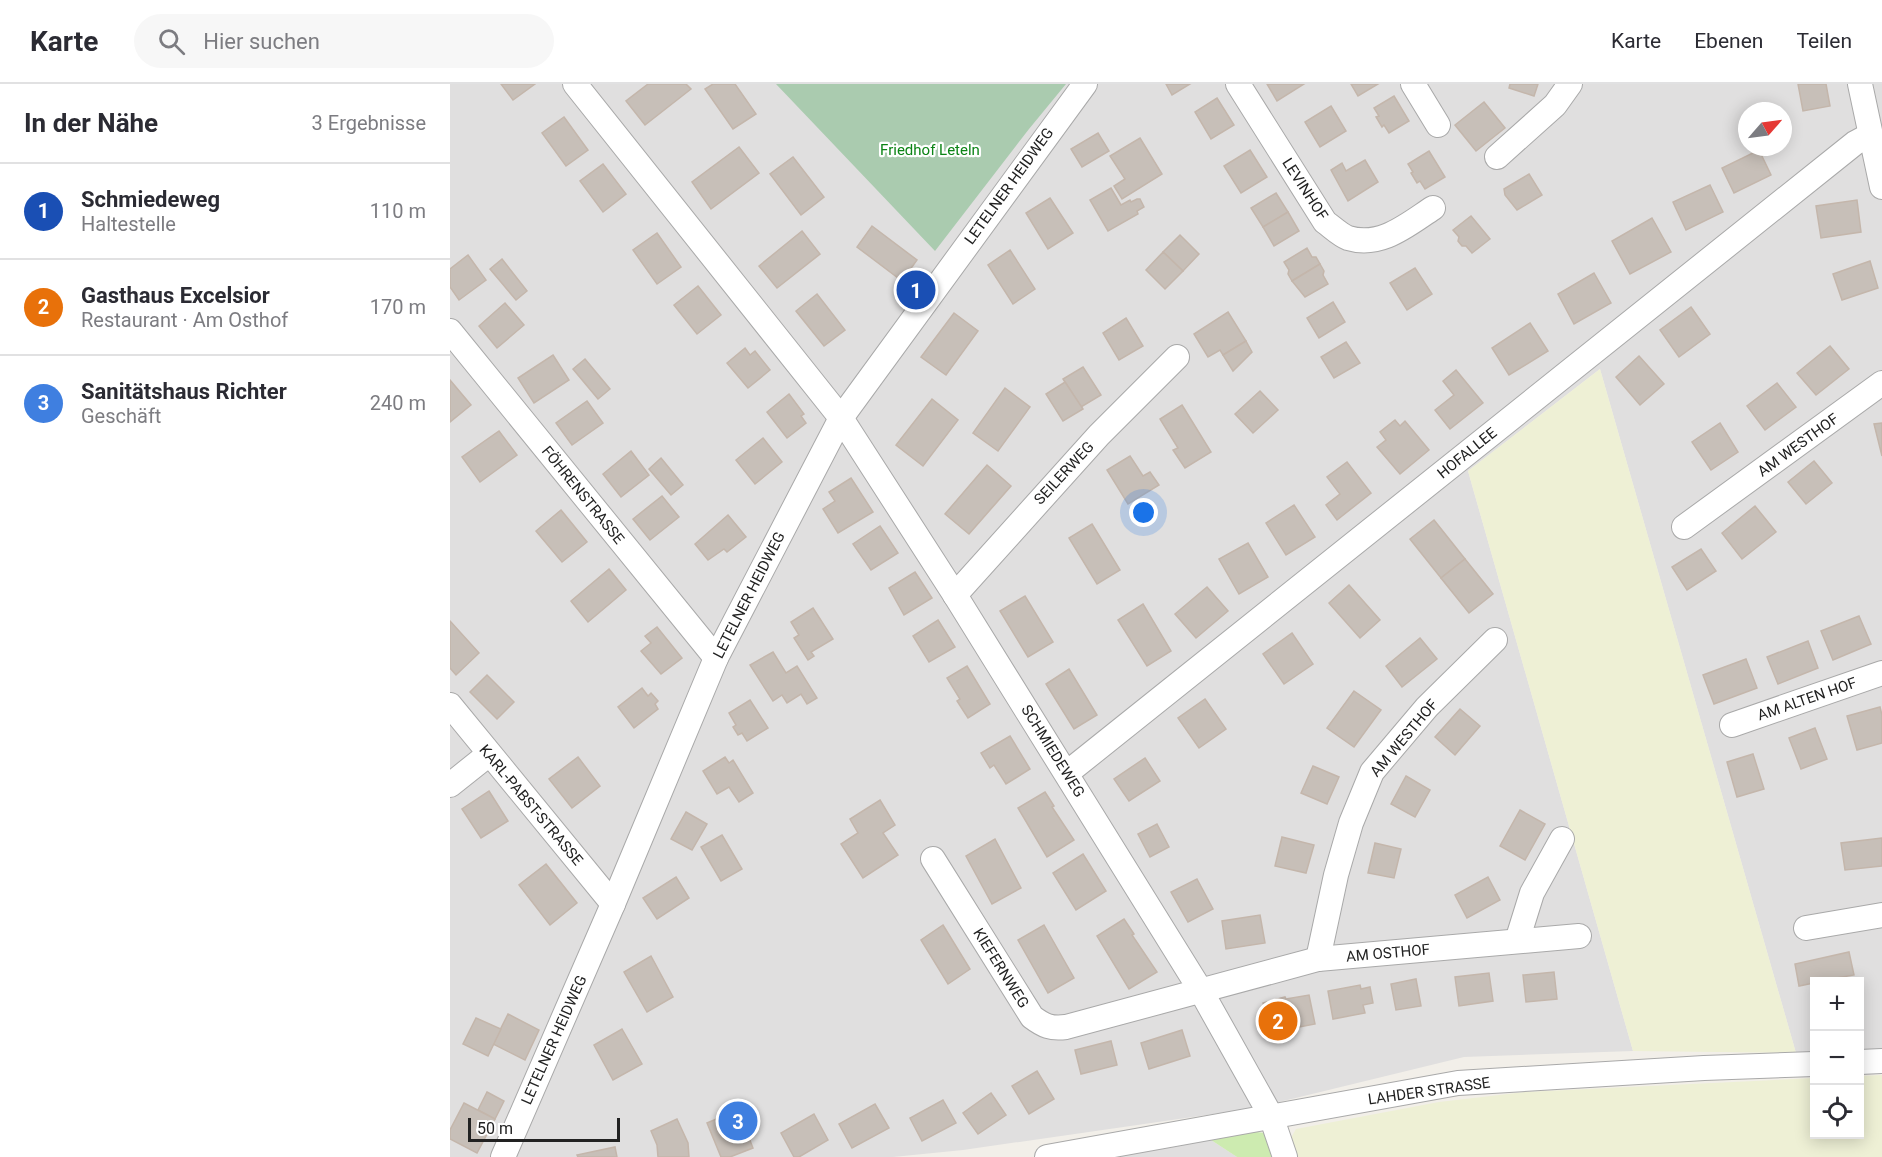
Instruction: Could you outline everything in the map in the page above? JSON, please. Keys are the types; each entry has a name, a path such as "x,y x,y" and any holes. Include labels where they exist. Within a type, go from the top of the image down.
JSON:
{"street":[{"name":"SCHMIEDEWEG","path":"575,84 840,418 955,595 1201,991 1271,1116 1285,1157"},
{"name":"LETELNER HEIDWEG","path":"502,1157 614,904 716,658 840,418 1085,84"},
{"name":"LEVINHOF","path":"1238,84 1325,222 1347,238 1371,241 1393,235 1433,208"},
{"path":"1413,84 1438,125"},
{"path":"1497,157 1556,105 1570,84"},
{"path":"1860,84 1873,127 1882,187"},
{"name":"HOFALLEE","path":"1067,773 1873,127"},
{"name":"FÖHRENSTRASSE","path":"450,331 716,658"},
{"name":"SEILERWEG","path":"955,595 1099,435 1177,357"},
{"name":"AM WESTHOF","path":"1684,527 1882,383"},
{"name":"AM WESTHOF","path":"1318,959 1336,875 1348,833 1372,772 1427,706 1495,640"},
{"name":"AM ALTEN HOF","path":"1732,724 1882,673"},
{"name":"KARL-PABST-STRASSE","path":"450,705 614,904"},
{"path":"450,785 489,753"},
{"path":"1517,941 1532,893 1562,839"},
{"name":"KIEFERNWEG","path":"933,859 1032,1017 1043,1025 1053,1029 1066,1027 1201,991"},
{"path":"1806,928 1882,915"},
{"name":"AM OSTHOF","path":"1201,991 1318,959 1579,936"},
{"path":"1864,1062 1882,1061"},
{"name":"LAHDER STRASSE","path":"1047,1157 1458,1083 1704,1068 1810,1064"}],"shaded area":[{"path":"450,84 1882,84 1882,1051 1864,1051 1864,977 1810,977 1810,1053 1796,1053 1600,369 1468,471 1633,1051 1464,1057 1255,1108 963,1150 893,1157 450,1157"},
{"path":"1208,1138 1237,1157 1117,1157"}],"green space":[{"name":"Friedhof Leteln","path":"776,84 1066,84 935,251"},
{"path":"1600,369 1796,1053 1633,1051 1468,471"},
{"path":"1882,1075 1882,1157 1293,1157 1288,1143 1296,1129 1439,1102 1525,1092 1810,1078 1810,1139 1864,1139 1864,1076"},
{"path":"1248,1131 1265,1133 1276,1157 1237,1157 1208,1138"}],"building":[{"path":"501,84 535,84 513,100"},
{"path":"648,84 686,84 691,89 645,125 626,101"},
{"path":"713,84 735,84 756,114 733,129 705,89"},
{"path":"1166,84 1190,84 1172,95"},
{"path":"1267,84 1304,84 1277,101"},
{"path":"1351,84 1378,84 1358,96"},
{"path":"1510,84 1538,84 1534,96 1509,88"},
{"path":"1798,84 1826,84 1830,106 1803,111"},
{"path":"1394,96 1409,121 1389,133 1376,117 1379,116 1374,108"},
{"path":"1217,98 1234,125 1211,139 1195,112"},
{"path":"1484,102 1505,128 1476,151 1455,125"},
{"path":"1331,106 1346,131 1320,147 1305,122"},
{"path":"564,117 588,150 566,166 542,133"},
{"path":"1098,133 1109,151 1082,167 1071,149"},
{"path":"1140,138 1162,174 1122,199 1114,186 1125,179 1110,156"},
{"path":"739,147 759,173 711,209 692,182"},
{"path":"1250,150 1267,177 1241,193 1224,166"},
{"path":"1429,151 1445,177 1425,189 1420,181 1417,183 1408,164"},
{"path":"1747,156 1762,156 1771,175 1734,193 1722,168"},
{"path":"793,157 824,197 801,215 770,174"},
{"path":"1365,160 1378,182 1348,201 1331,170 1342,163 1346,171"},
{"path":"603,164 626,194 603,212 580,181"},
{"path":"1529,174 1542,195 1517,210 1505,195 1504,189"},
{"path":"1710,185 1723,212 1686,230 1673,202"},
{"path":"1111,188 1121,205 1130,200 1131,202 1140,199 1144,207 1137,211 1138,214 1108,231 1090,200"},
{"path":"1276,193 1288,212 1263,227 1251,208"},
{"path":"1050,198 1073,233 1048,249 1026,213"},
{"path":"1857,200 1861,232 1821,238 1816,206"},
{"path":"1288,212 1299,231 1274,246 1263,227"},
{"path":"1471,216 1490,239 1472,253 1466,246 1462,246 1453,230"},
{"path":"1652,218 1671,252 1630,274 1612,241"},
{"path":"872,226 917,260 902,281 857,247"},
{"path":"802,231 820,254 777,288 759,266"},
{"path":"657,233 681,267 657,284 633,250"},
{"path":"1180,235 1199,254 1183,271 1163,252"},
{"path":"1307,248 1320,264 1292,281 1284,262"},
{"path":"1010,250 1035,289 1013,304 988,265"},
{"path":"1163,252 1183,271 1165,289 1146,270"},
{"path":"468,255 486,280 459,300 450,287 450,269"},
{"path":"502,259 527,291 516,300 490,269"},
{"path":"1870,261 1878,288 1842,300 1833,274"},
{"path":"1320,264 1328,284 1305,297 1292,281"},
{"path":"1415,268 1432,294 1407,310 1390,283"},
{"path":"1594,273 1611,303 1574,324 1558,294"},
{"path":"698,286 721,315 697,334 674,305"},
{"path":"817,294 845,330 824,346 796,311"},
{"path":"1333,302 1345,322 1319,338 1307,318"},
{"path":"505,303 524,325 497,348 479,326"},
{"path":"1691,307 1710,334 1679,357 1660,330"},
{"path":"1228,312 1246,341 1223,355 1220,350 1208,357 1194,334"},
{"path":"954,313 978,331 946,375 921,357"},
{"path":"1126,318 1143,346 1119,360 1103,333"},
{"path":"1530,323 1548,351 1509,375 1492,348"},
{"path":"1246,341 1252,352 1233,371 1223,355"},
{"path":"1346,342 1360,363 1334,378 1321,357"},
{"path":"1830,346 1849,369 1816,395 1797,373"},
{"path":"745,348 750,355 755,351 770,370 748,388 727,363"},
{"path":"553,355 569,380 534,403 518,378"},
{"path":"1639,356 1664,384 1640,405 1616,377"},
{"path":"585,359 610,389 598,399 573,369"},
{"path":"1083,367 1101,395 1081,407 1063,379"},
{"path":"1456,370 1483,403 1450,429 1435,410 1454,395 1443,381"},
{"path":"450,380 471,405 450,422"},
{"path":"1065,382 1083,409 1063,421 1046,394"},
{"path":"1777,383 1796,407 1765,430 1747,406"},
{"path":"1005,388 1030,407 998,451 973,433"},
{"path":"1260,391 1278,410 1253,433 1235,414"},
{"path":"789,394 804,414 801,416 806,423 787,438 767,412"},
{"path":"932,399 958,420 923,466 896,445"},
{"path":"587,401 603,423 572,445 556,423"},
{"path":"1182,405 1211,452 1185,468 1173,450 1178,448 1160,419"},
{"path":"1395,420 1400,426 1405,421 1429,450 1400,474 1377,447 1386,440 1380,432"},
{"path":"1720,423 1738,452 1711,470 1692,442"},
{"path":"1882,423 1882,456 1874,424"},
{"path":"499,431 517,455 480,482 462,457"},
{"path":"763,438 782,462 755,484 736,460"},
{"path":"631,451 649,475 621,497 603,474"},
{"path":"1130,456 1143,476 1150,472 1159,485 1128,504 1107,470"},
{"path":"661,458 683,485 671,495 649,469"},
{"path":"1814,461 1832,483 1806,504 1788,482"},
{"path":"1347,462 1371,493 1337,520 1326,505 1340,494 1327,477"},
{"path":"987,465 1011,486 969,534 945,514"},
{"path":"851,478 873,512 838,533 823,509 835,501 829,492"},
{"path":"662,496 679,517 650,540 633,519"},
{"path":"1294,505 1315,537 1286,555 1266,523"},
{"path":"1755,506 1776,532 1742,559 1722,533"},
{"path":"561,510 587,542 562,562 536,531"},
{"path":"728,515 746,537 727,552 724,549 708,560 695,544"},
{"path":"1434,520 1465,559 1441,578 1410,539"},
{"path":"1092,524 1120,570 1097,584 1069,538"},
{"path":"880,526 898,553 871,570 853,544"},
{"path":"1248,543 1268,577 1239,594 1219,559"},
{"path":"1701,549 1716,571 1687,590 1672,567"},
{"path":"1465,559 1493,594 1469,613 1441,578"},
{"path":"609,569 626,590 588,622 571,601"},
{"path":"915,572 932,598 904,615 889,588"},
{"path":"1349,585 1380,620 1360,638 1329,603"},
{"path":"1207,587 1228,611 1196,638 1175,614"},
{"path":"1025,596 1053,642 1028,657 1000,611"},
{"path":"1143,604 1171,651 1147,666 1118,620"},
{"path":"813,608 833,639 811,652 814,656 808,660 794,638 799,635 791,622"},
{"path":"1859,616 1871,644 1833,660 1821,631"},
{"path":"938,620 955,647 929,662 913,636"},
{"path":"450,621 479,653 456,675 450,668"},
{"path":"657,627 682,658 661,674 641,651 651,643 645,636"},
{"path":"1292,633 1313,664 1284,684 1263,654"},
{"path":"1420,638 1437,659 1402,687 1386,666"},
{"path":"1808,641 1818,668 1778,684 1767,657"},
{"path":"773,652 786,673 797,666 817,698 807,704 801,694 787,703 782,695 773,701 750,665"},
{"path":"1746,659 1757,688 1714,704 1703,675"},
{"path":"967,666 990,704 968,718 957,701 960,699 947,678"},
{"path":"1069,669 1097,715 1074,729 1046,684"},
{"path":"487,675 514,702 497,719 470,692"},
{"path":"642,688 648,696 651,693 658,701 655,704 658,709 634,728 618,707"},
{"path":"1354,691 1381,710 1354,747 1327,728"},
{"path":"1205,699 1226,729 1199,748 1178,718"},
{"path":"750,700 768,728 747,741 742,733 738,735 733,727 736,725 729,713"},
{"path":"1880,707 1882,743 1857,750 1847,716"},
{"path":"1460,709 1480,726 1455,755 1435,737"},
{"path":"1815,728 1827,759 1801,769 1789,738"},
{"path":"1010,736 1030,769 1006,784 994,765 990,768 981,753"},
{"path":"1753,754 1764,789 1737,797 1727,762"},
{"path":"578,757 600,786 572,808 549,779"},
{"path":"725,757 729,763 733,760 753,793 739,802 729,787 717,794 703,771"},
{"path":"1145,758 1160,781 1129,801 1114,779"},
{"path":"1313,766 1339,777 1327,804 1301,793"},
{"path":"1406,776 1430,790 1415,817 1391,804"},
{"path":"489,791 508,821 481,838 462,809"},
{"path":"1045,792 1074,840 1047,857 1018,808"},
{"path":"880,800 895,825 883,833 898,855 863,878 841,844 858,833 850,819"},
{"path":"1520,810 1545,824 1525,860 1500,846"},
{"path":"686,812 707,824 692,850 671,839"},
{"path":"1157,824 1169,847 1150,857 1138,834"},
{"path":"722,835 742,869 721,881 701,847"},
{"path":"1282,837 1314,845 1306,873 1275,866"},
{"path":"1882,838 1882,866 1845,870 1841,843"},
{"path":"995,839 1021,888 992,904 966,856"},
{"path":"1375,843 1401,849 1394,878 1368,873"},
{"path":"1083,854 1106,891 1076,910 1053,873"},
{"path":"546,864 577,903 550,925 519,885"},
{"path":"676,877 689,898 657,919 643,898"},
{"path":"1488,877 1500,900 1467,918 1455,895"},
{"path":"1197,879 1213,909 1188,922 1171,892"},
{"path":"1260,915 1265,943 1226,949 1222,921"},
{"path":"1124,919 1157,972 1129,989 1097,936"},
{"path":"943,925 970,969 948,984 921,940"},
{"path":"1044,925 1074,978 1048,993 1018,940"},
{"path":"1849,952 1854,975 1810,977 1810,984 1799,986 1795,964"},
{"path":"651,956 673,997 647,1012 624,972"},
{"path":"1554,972 1557,999 1526,1002 1523,975"},
{"path":"1489,973 1493,1001 1459,1006 1455,977"},
{"path":"1416,979 1421,1006 1396,1010 1391,984"},
{"path":"1360,985 1361,989 1370,987 1373,1003 1363,1005 1365,1013 1333,1019 1328,991"},
{"path":"1309,995 1315,1024 1269,1033 1263,1003 1285,997 1286,999"},
{"path":"508,1014 539,1030 525,1060 493,1044"},
{"path":"476,1018 501,1029 488,1056 463,1044"},
{"path":"622,1029 642,1064 613,1080 594,1045"},
{"path":"1182,1030 1190,1056 1149,1069 1141,1043"},
{"path":"1111,1041 1117,1065 1081,1074 1075,1050"},
{"path":"1037,1071 1054,1099 1029,1114 1012,1086"},
{"path":"487,1092 504,1101 495,1119 478,1110"},
{"path":"991,1093 1006,1115 978,1134 963,1113"},
{"path":"943,1100 956,1123 922,1141 910,1118"},
{"path":"464,1103 495,1119 477,1153 450,1139 450,1130"},
{"path":"875,1104 889,1128 852,1148 839,1124"},
{"path":"738,1110 753,1148 730,1157 721,1157 707,1123"},
{"path":"814,1114 828,1140 799,1157 794,1157 781,1133"},
{"path":"677,1119 688,1143 689,1157 658,1157 657,1145 651,1131"},
{"path":"615,1147 617,1157 578,1157 577,1155"}],"place":[{"name":"Schmiedeweg","path":"916,290"},
{"name":"Gasthaus Excelsior","path":"1278,1021"},
{"name":"Sanitätshaus Richter","path":"738,1121"}]}
